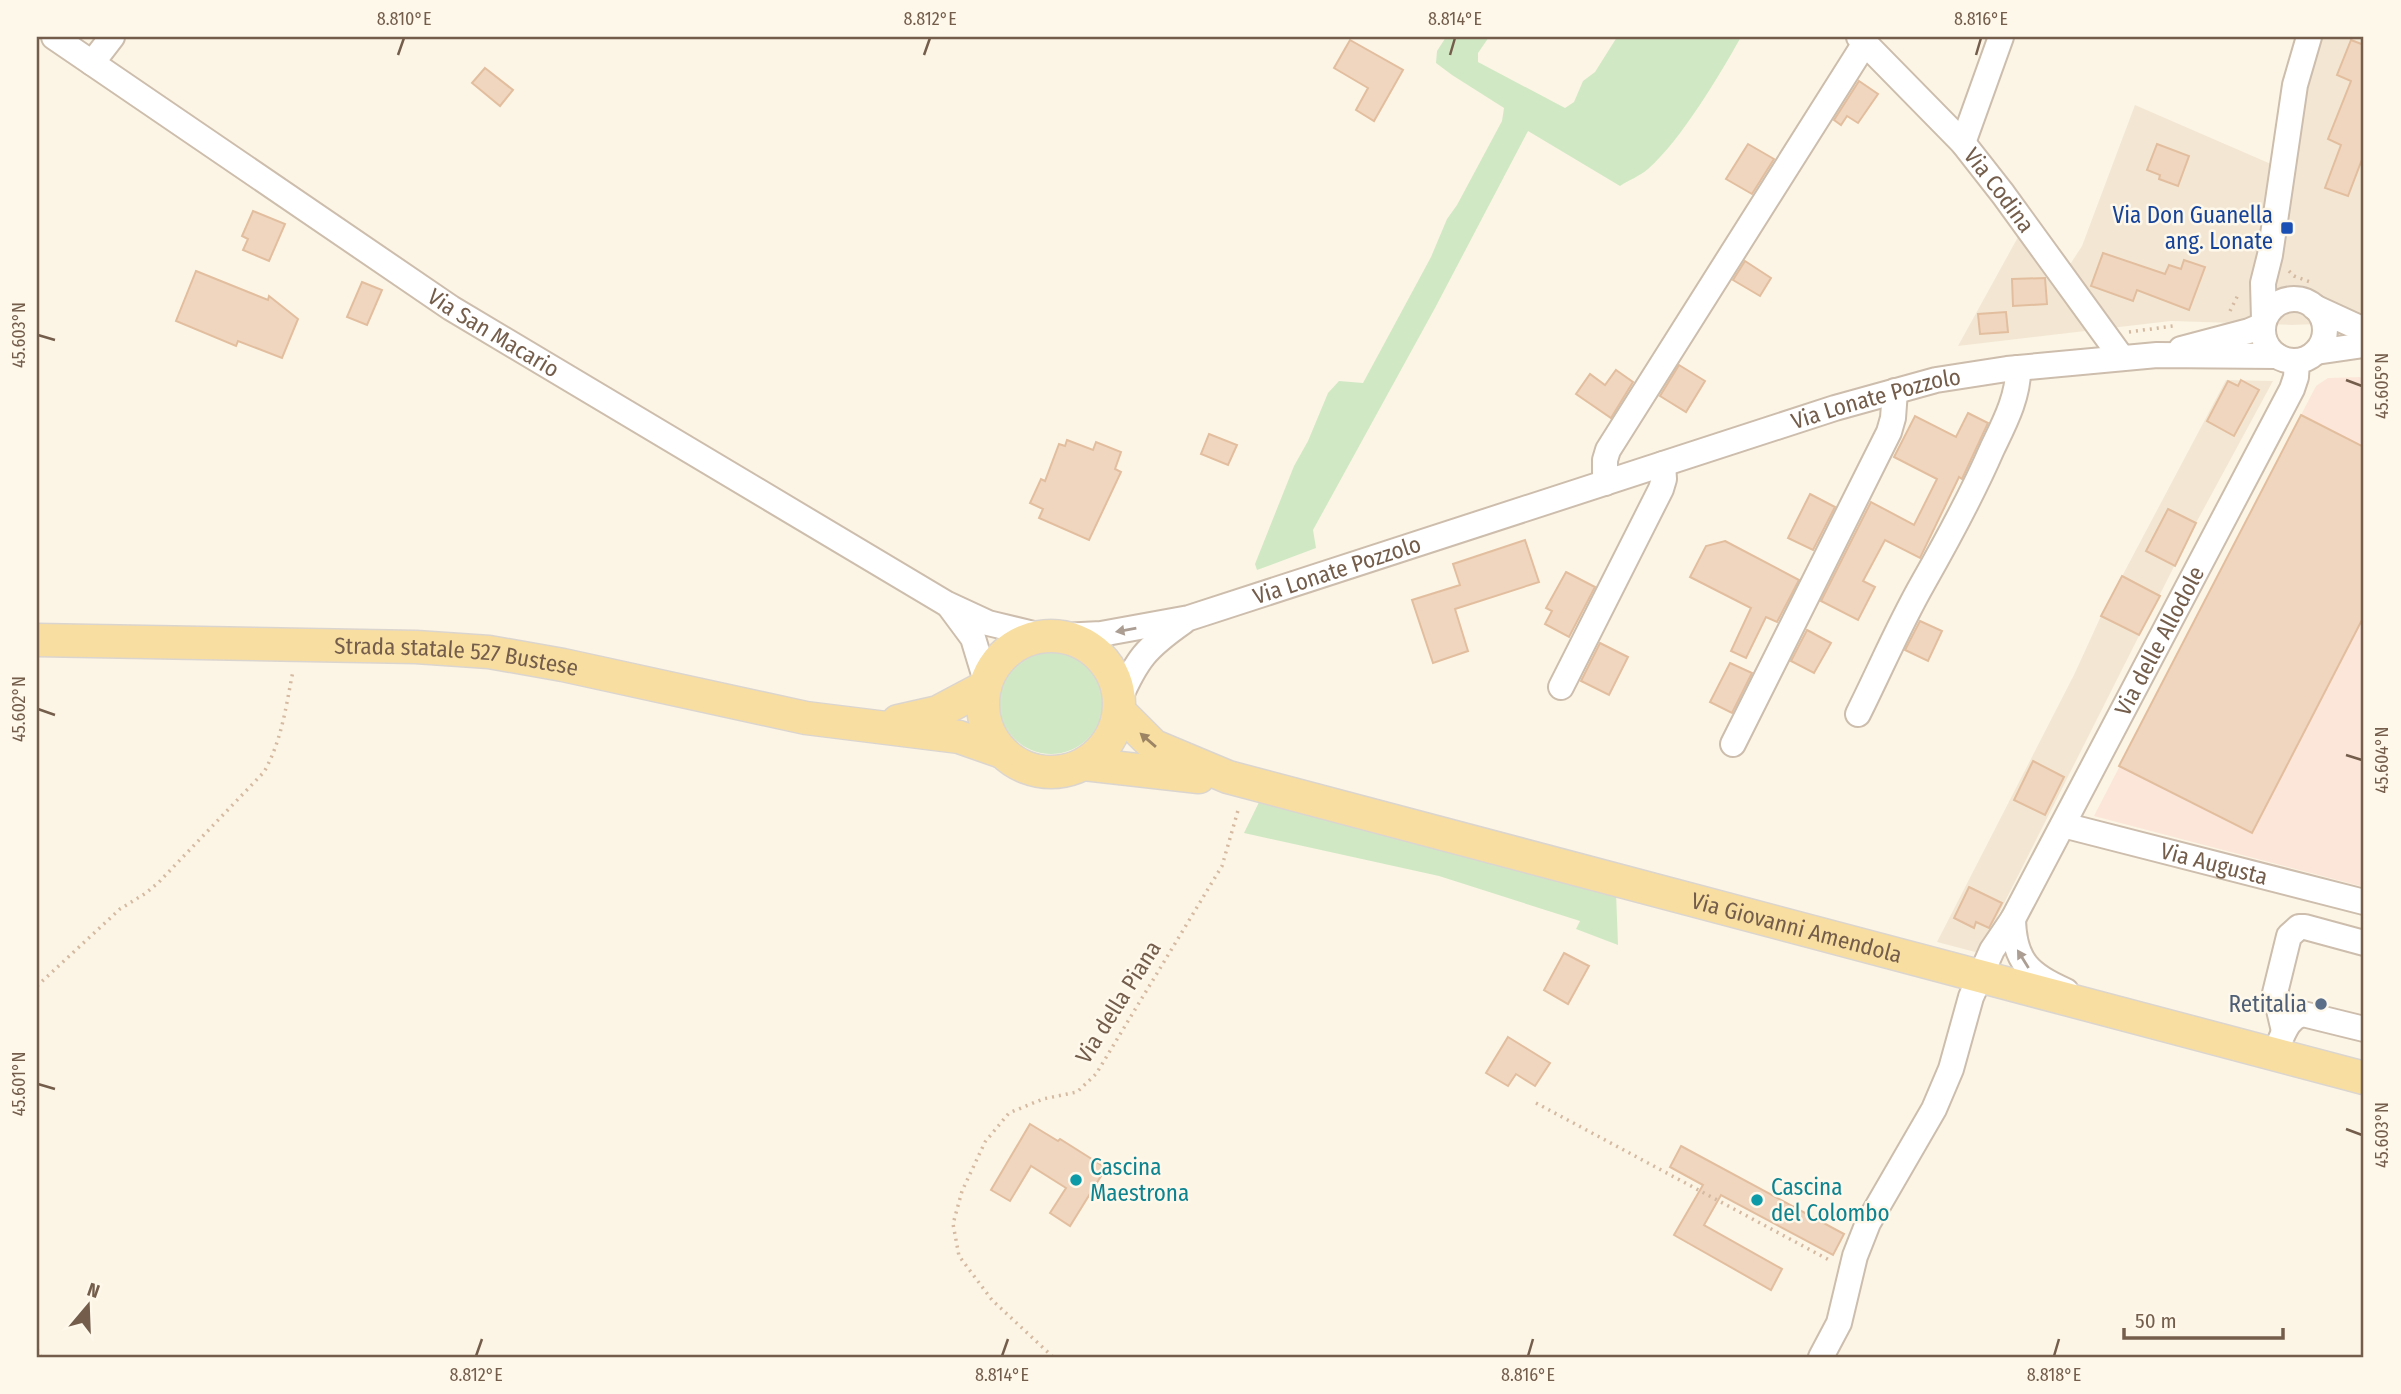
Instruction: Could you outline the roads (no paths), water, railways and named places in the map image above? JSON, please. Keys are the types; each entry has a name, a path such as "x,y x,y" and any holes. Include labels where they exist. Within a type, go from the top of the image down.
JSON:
{"main road":[{"path":"869,725 959,737 1002,752 1020,764 1041,772 1056,772 1084,764 1098,754 1108,741 1115,727 1119,706 1116,682 1107,665 1095,652 1079,642 1052,636 1023,642 1009,649 998,661 985,684 983,706 986,727 1002,752"},
{"name":"Strada statale 527 Bustese","path":"37,640 416,647 489,652 564,665 792,716 869,725"},
{"path":"869,725 937,712 985,684"},
{"path":"1119,706 1154,746 1237,779"},
{"path":"1084,764 1173,775 1237,779"},
{"name":"Via Giovanni Amendola","path":"1237,779 2123,1015 2279,1043 2364,1078"}],"street":[{"name":"Via San Macario","path":"54,37 451,308 947,604 988,623 1052,636 1109,633 1189,618"},
{"path":"92,63 112,37"},
{"path":"1963,143 2001,37"},
{"path":"2297,356 2269,349 2264,340 2263,283 2270,255 2295,85 2309,37"},
{"path":"1605,482 1604,465 1608,450 1862,40"},
{"name":"Via Codina","path":"1862,40 1963,143 2122,358"},
{"path":"2270,255 2280,278 2307,303 2324,324 2325,334 2297,356"},
{"path":"2157,355 2249,331 2264,322 2277,304 2286,300 2307,303 2364,330"},
{"path":"2157,355 2297,356 2364,345"},
{"name":"Via Lonate Pozzolo","path":"1189,618 1605,482 1895,391 1952,377 2157,355"},
{"name":"Via delle Allodole","path":"1821,1357 1839,1323 1858,1248 1874,1209 1926,1123 1946,1082 1966,1011 1992,950 2013,919 2292,389 2296,377 2297,356"},
{"path":"1858,714 1916,597 1978,482 2014,397 2018,368"},
{"path":"1733,744 1889,432 1895,391"},
{"path":"1562,687 1661,489 1664,479 1663,464"},
{"path":"947,604 973,638 985,684"},
{"path":"1119,706 1135,667 1149,648 1189,618"},
{"name":"Via Augusta","path":"2063,825 2364,902"},
{"path":"2013,919 2017,951 2031,971 2060,988 2123,1015"},
{"path":"2279,1043 2275,986 2289,936 2293,931 2305,926 2364,943"},
{"path":"2279,1043 2295,1016 2303,1014 2363,1024"}],"place":[{"name":"Via Don Guanella ang. Lonate","path":"2287,228"},
{"name":"Retitalia","path":"2321,1004"},
{"name":"Cascina Maestrona","path":"1076,1180"},
{"name":"Cascina del Colombo","path":"1757,1200"}]}
